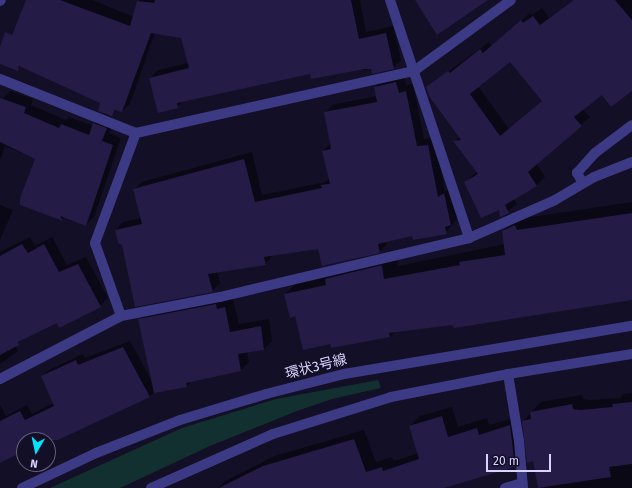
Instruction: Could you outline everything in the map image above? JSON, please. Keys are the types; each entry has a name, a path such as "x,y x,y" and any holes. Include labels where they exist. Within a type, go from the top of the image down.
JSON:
{"street":[{"path":"390,0 469,238"},
{"path":"0,79 136,133 414,71 511,0"},
{"path":"583,184 577,173 595,153 632,125"},
{"path":"121,316 95,243 136,133"},
{"path":"0,379 121,316 220,296 469,238 555,200 583,184 632,162"},
{"name":"環状3号線","path":"22,488 96,453 173,423 266,394 344,374 632,326"},
{"path":"151,488 280,432 390,397 508,374 632,354"},
{"path":"505,488 522,485 519,441 508,374"}],"green space":[{"path":"378,380 381,388 332,399 297,411 210,446 120,488 50,488 182,428 276,399"}],"building":[{"path":"26,0 60,0 130,26 137,1 154,3 155,0 351,0 359,39 386,33 394,69 372,74 371,69 365,69 311,79 310,74 177,103 178,108 158,113 149,78 189,68 181,38 151,33 122,112 115,110 112,116 98,111 100,103 19,66 18,71 0,64 0,47 5,32 12,35"},
{"path":"415,0 488,0 437,35"},
{"path":"574,0 615,0 632,20 632,91 611,107 602,95 574,117 582,126 528,172 537,186 505,205 509,213 500,217 499,210 481,218 464,182 478,174 453,141 461,140 429,96 426,87 448,71 450,73 480,49 483,53 521,20 523,23 533,16 540,25","holes":["510,62 542,101 500,136 470,94"]},
{"path":"396,82 399,93 406,91 417,146 428,145 438,197 444,193 451,225 445,227 447,234 413,240 412,236 378,244 380,253 322,266 318,249 264,257 266,265 208,274 213,292 135,307 122,245 118,243 115,230 142,224 133,189 244,159 255,202 322,188 321,185 330,184 322,151 331,149 324,112 377,102 374,87"},
{"path":"0,98 26,107 24,113 59,128 61,124 89,135 93,123 107,128 102,141 113,145 86,226 60,216 63,221 20,205 20,198 35,159 0,142"},
{"path":"632,213 632,300 454,328 452,325 389,333 390,337 331,348 330,344 303,350 295,316 290,318 284,294 326,285 325,279 382,265 384,279 460,265 459,262 505,255 502,231 515,225 517,230"},
{"path":"22,244 28,253 44,244 59,272 78,264 101,307 59,328 57,323 18,342 19,345 0,355 0,256"},
{"path":"216,304 217,309 225,307 230,332 261,326 264,350 238,354 241,371 186,383 187,387 154,393 138,319"},
{"path":"123,347 150,397 58,440 56,440 56,432 16,432 16,455 0,463 0,421 20,411 25,420 54,406 41,376 76,360 78,365"},
{"path":"632,402 632,464 609,467 611,477 538,488 533,461 527,463 522,421 531,419 530,412 572,404 573,409 580,410 613,407 612,404"},
{"path":"442,416 448,437 477,428 479,435 510,425 515,467 444,488 219,488 263,466 354,439 366,472 382,467 383,471 419,459 409,426"}]}
